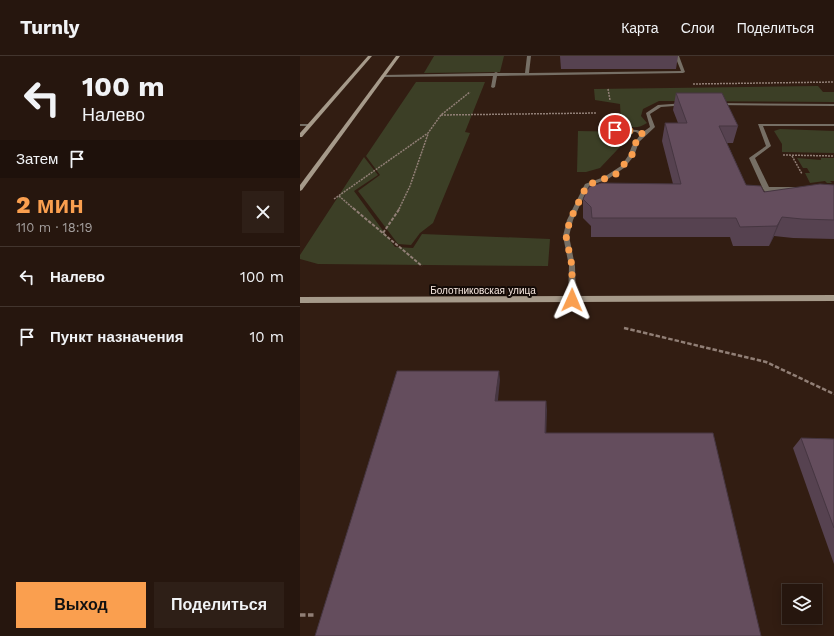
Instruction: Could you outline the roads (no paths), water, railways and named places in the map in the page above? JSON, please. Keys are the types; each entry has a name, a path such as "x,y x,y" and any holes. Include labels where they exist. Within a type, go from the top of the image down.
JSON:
{"main road":[{"path":"300,136 370,56"},
{"path":"300,189 398,56"},
{"name":"Болотниковская улица","path":"300,300 834,298"}],"lane":[{"path":"527,74 529,56"},
{"path":"383,76 496,73 683,72 677,56"},
{"path":"494,87 496,73"},
{"path":"572,300 572,266 566,236 570,220 587,185 615,175 632,155 634,145 643,134 653,127 648,114 660,106 673,103 689,104"},
{"path":"712,104 834,105"},
{"path":"613,115 615,130 637,131 643,134"},
{"path":"300,125 309,125"},
{"path":"803,189 767,190 752,158 769,146 760,125 834,125"}]}
